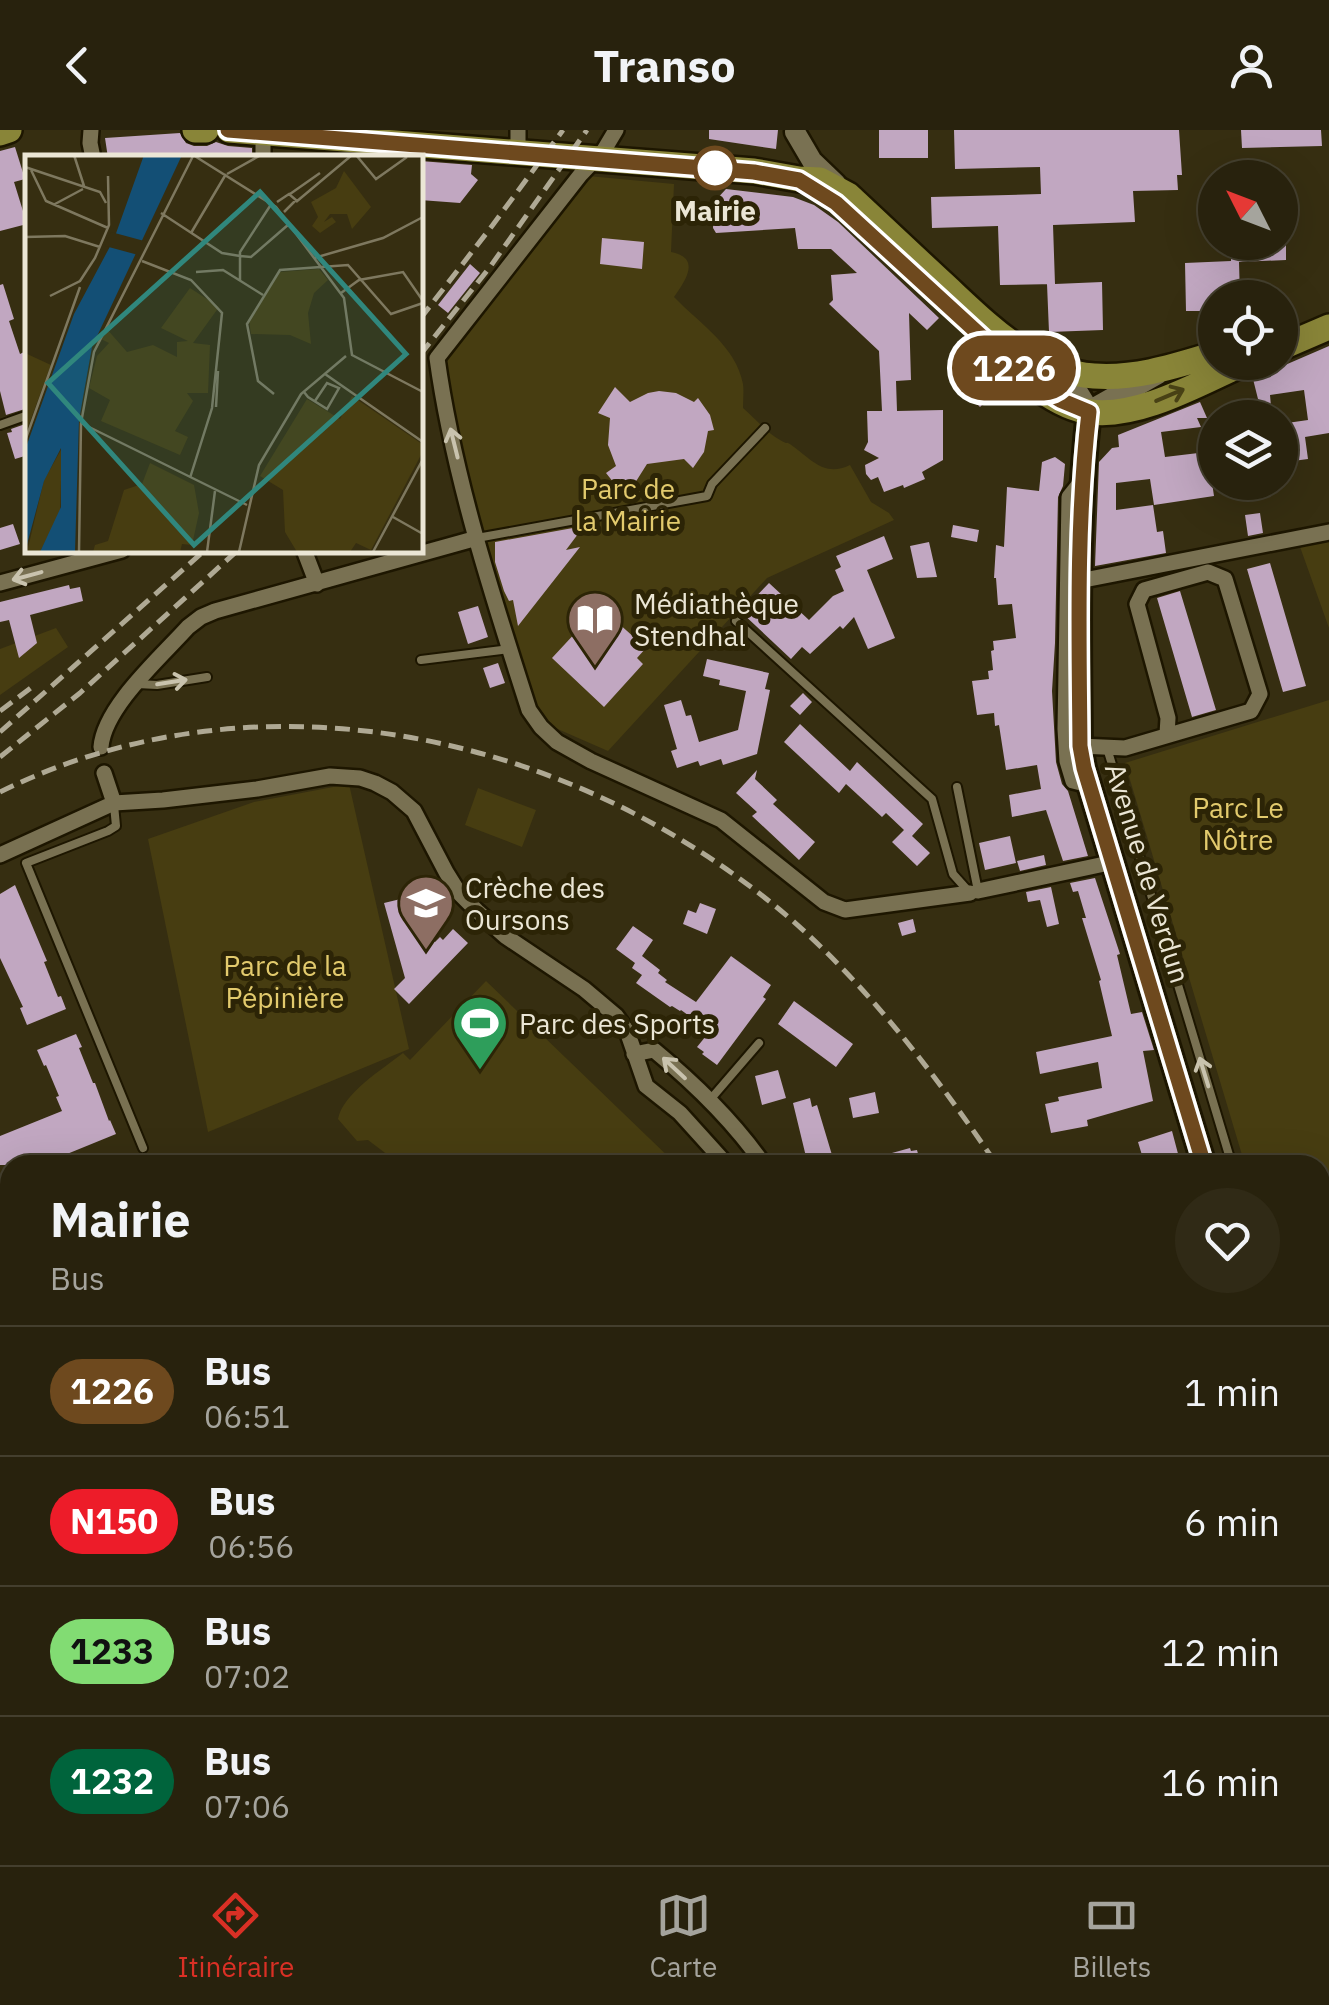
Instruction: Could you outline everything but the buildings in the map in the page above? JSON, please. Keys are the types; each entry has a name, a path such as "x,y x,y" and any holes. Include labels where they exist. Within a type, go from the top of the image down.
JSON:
{"main road":[{"path":"0,132 9,130"},
{"path":"195,130 206,130"},
{"path":"229,130 263,145 518,142 596,159 820,180 848,195 990,327 1023,352 1058,369 1112,376 1164,370 1198,359"},
{"path":"793,178 836,203 1029,380 1060,400 1089,412 1138,408 1204,380"},
{"path":"1298,325 1329,312"},
{"path":"1298,340 1329,327"},
{"path":"1058,369 1089,412"},
{"path":"1089,412 1164,370"},
{"name":"Avenue de Verdun","path":"1089,412 1079,581 1080,746 1201,1155"}],"street":[{"path":"92,130 93,155"},
{"path":"616,130 437,358 477,538 530,710 540,727 557,742 591,761 722,820 824,902 845,910 974,892 1114,862"},
{"path":"793,178 795,131"},
{"path":"795,131 812,161 848,195"},
{"path":"1082,480 1069,497 1065,729 1073,781 1089,785"},
{"path":"1079,581 1329,532"},
{"path":"101,746 110,716 201,617 477,538"},
{"path":"0,583 115,552"},
{"path":"305,552 317,584"},
{"path":"1080,746 1125,748 1252,711 1260,694 1225,579 1208,572 1144,590 1137,604 1168,718 1166,734"},
{"path":"104,773 114,803"},
{"path":"0,855 114,803 258,789 330,776 360,778 375,784 392,792 414,811 459,893 476,911 616,1016 627,1031 646,1086 688,1120 718,1155"},
{"path":"634,1054 654,1050 709,1101 757,1155"},
{"path":"688,1120 709,1101"}],"lane":[{"path":"0,425 25,416"},
{"path":"477,538 707,496 712,484 765,428"},
{"path":"736,621 932,799 953,874 974,892"},
{"path":"421,660 510,649"},
{"path":"137,684 157,685 206,676"},
{"path":"1106,748 1229,1155"},
{"path":"957,787 974,892"},
{"path":"114,803 116,826 26,863 142,1148"},
{"path":"709,1101 759,1043"}],"green space":[{"name":"Parc de la Mairie","path":"588,176 674,184 671,252 686,259 688,271 674,297 733,358 743,384 743,408 775,437 820,466 833,469 850,465 871,502 894,520 767,578 608,751 553,727 537,710 460,461 444,369 451,351"},
{"path":"1329,538 1329,628 1299,544"},
{"path":"56,628 68,647 0,695 0,649"},
{"name":"Parc Le Nôtre","path":"1329,700 1329,1155 1242,1155 1125,763"},
{"name":"Parc de la Pépinière","path":"349,784 409,1049 208,1132 148,839 254,802"},
{"path":"478,788 536,810 522,847 465,825"},
{"name":"Parc des Sports","path":"486,981 667,1155 388,1155 368,1140 357,1141 338,1119 341,1109 365,1082 403,1053 410,1060"}],"railway":[{"path":"422,316 563,130"},
{"path":"422,352 490,267 587,130"},
{"path":"0,732 203,552"},
{"path":"0,757 80,693 236,552"},
{"path":"0,711 32,687"},
{"path":"0,792 100,753 204,731 309,727 413,738 516,764 615,804 708,856 793,921 850,977 902,1037 990,1155"}],"bus line":[{"name":"1226","path":"228,130 709,167 799,180 836,203 1029,380 1050,395 1089,412 1082,469 1080,746 1201,1155"}],"place":[{"name":"Mairie","path":"715,168"},
{"name":"Médiathèque Stendhal","path":"595,668"},
{"name":"Crèche des Oursons","path":"426,952"},
{"name":"Parc des Sports","path":"480,1072"}]}
